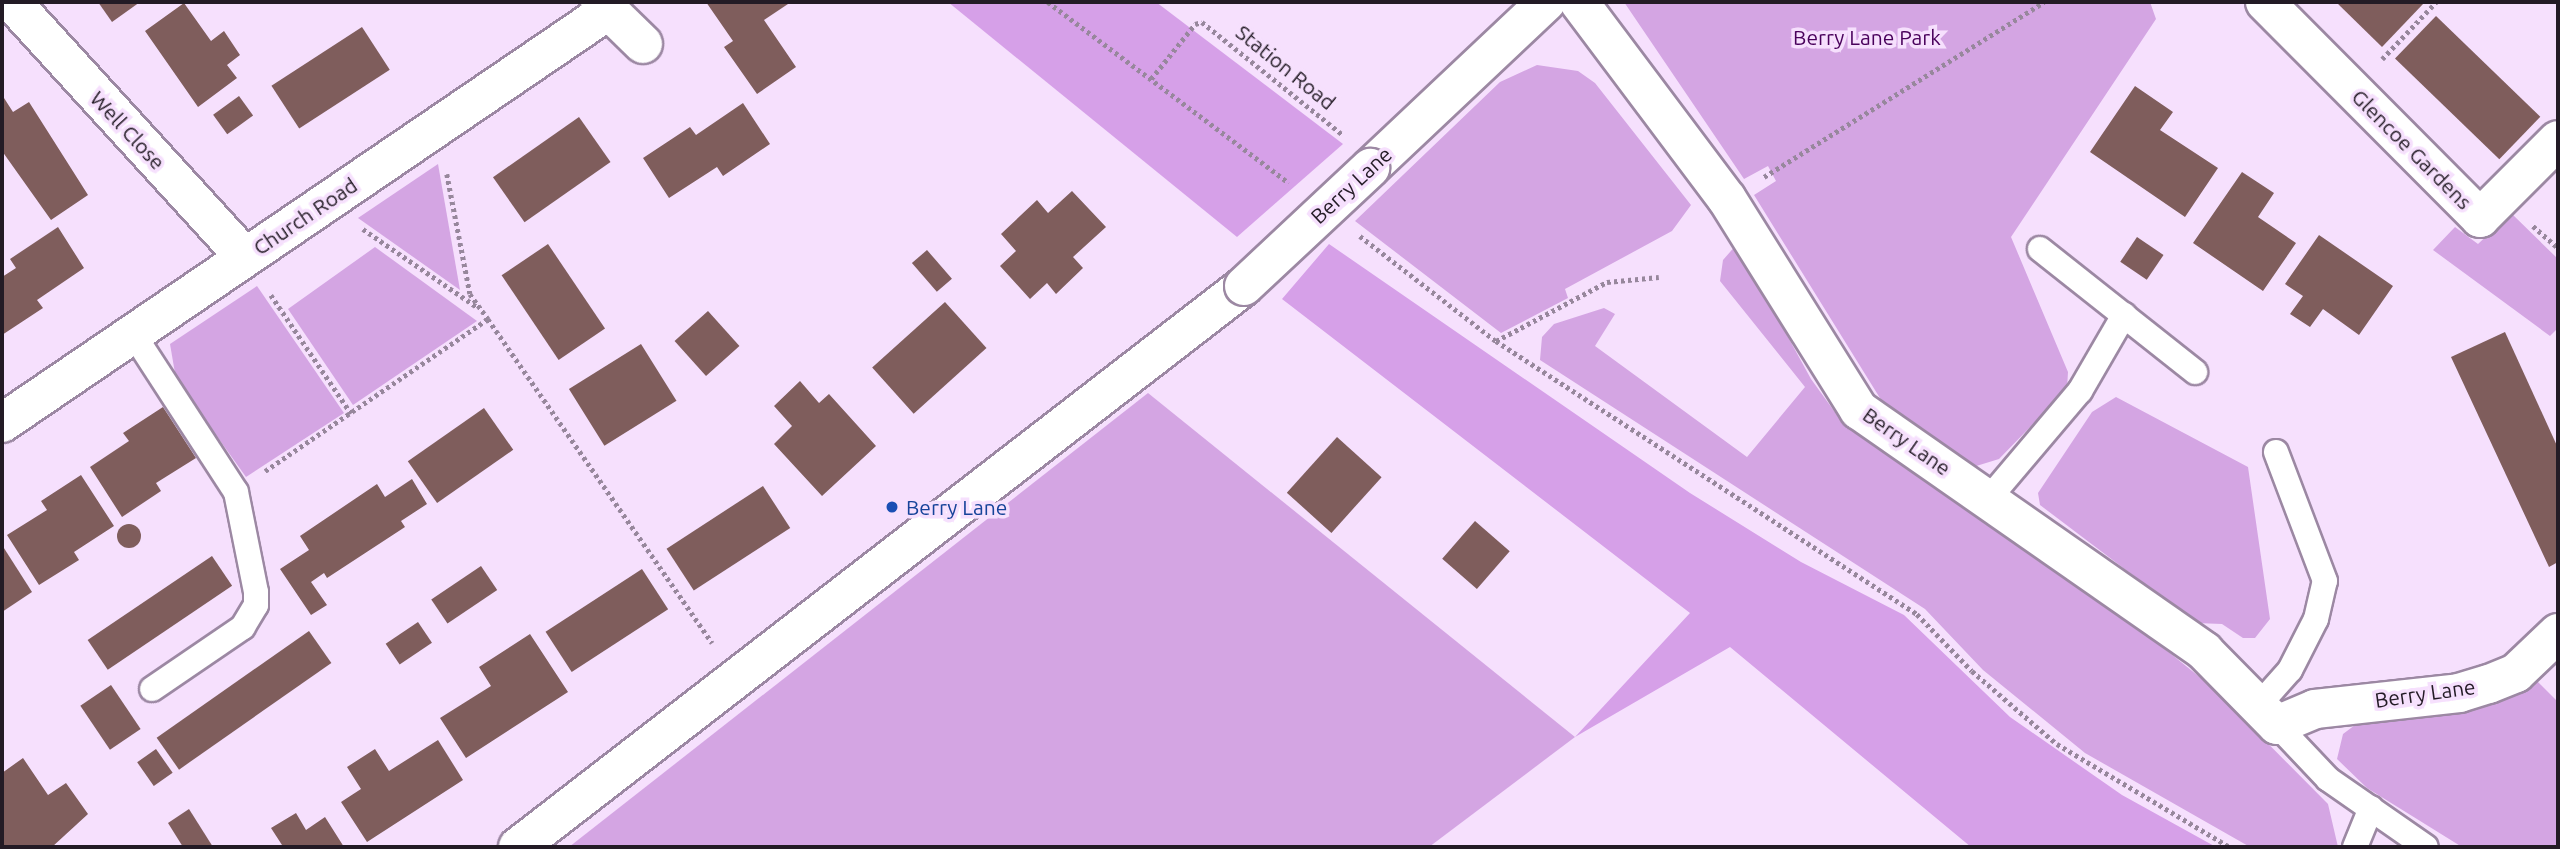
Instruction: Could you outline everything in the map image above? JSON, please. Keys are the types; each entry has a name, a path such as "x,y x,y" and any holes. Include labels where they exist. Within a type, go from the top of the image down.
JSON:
{"street":[{"name":"Well Close","path":"12,2 245,257"},
{"name":"Berry Lane","path":"518,847 734,676 1244,286 1546,2"},
{"name":"Berry Lane","path":"1579,2 1727,199 1860,410 1990,497 2204,651 2267,716 2459,693 2515,673 2558,633"},
{"name":"Glencoe Gardens","path":"2265,2 2480,218 2558,140"},
{"name":"Church Road","path":"2,423 134,335 604,6"},
{"path":"604,6 643,44"}],"lane":[{"path":"2040,249 2195,372"},
{"path":"1990,497 2080,391 2124,315"},
{"path":"134,335 236,492 256,592 251,617 152,689"},
{"path":"2267,716 2316,620 2325,581 2276,452"},
{"name":"Berry Lane","path":"2267,716 2328,779 2427,847"},
{"path":"2355,847 2371,808"}],"path":[{"path":"1048,2 1292,185"},
{"path":"1727,199 2043,2"},
{"path":"2353,90 2436,2"},
{"name":"Station Road","path":"1151,79 1195,24 1202,22 1373,165"},
{"path":"437,125 470,294 734,676"},
{"path":"325,202 481,310"},
{"path":"1357,234 1496,341 1917,614 1972,671 2057,744 2230,847"},
{"path":"245,257 351,413"},
{"path":"1496,341 1608,282 1659,276"},
{"path":"236,492 488,319"}],"green space":[{"name":"Berry Lane Park","path":"1624,2 2150,2 2156,19 2011,237 2068,372 2067,389 1999,459 1973,467 1888,411 1754,195 1776,181 1768,166 1744,179"},
{"path":"1537,65 1578,71 1595,83 1691,205 1672,231 1565,289 1568,298 1501,333 1355,221 1500,82"},
{"path":"438,164 460,290 358,218"},
{"path":"2511,213 2558,259 2558,328 2550,336 2433,250 2455,227 2478,244"},
{"path":"1737,244 1811,379 1842,422 2119,612 2212,687 2328,804 2338,847 2250,847 2085,753 1983,670 1925,609 1540,360 1542,337 1554,324 1604,308 1615,314 1595,346 1747,457 1805,387 1720,281 1723,260"},
{"path":"375,247 477,321 353,405 288,309"},
{"path":"257,286 344,413 246,477 176,379 170,344"},
{"path":"1148,393 1575,737 1429,847 569,847"},
{"path":"2116,397 2248,467 2270,619 2255,638 2243,638 2222,624 2196,623 2040,505 2038,493 2092,412"},
{"path":"2536,680 2558,702 2558,847 2462,847 2367,788 2337,759 2343,734 2363,719 2410,720 2480,708"}],"shaded area":[{"path":"948,2 1156,2 1343,144 1237,237"},
{"path":"1329,244 1690,493 1801,562 1904,615 2010,717 2122,795 2216,847 1971,847 1730,647 1575,737 1690,613 1282,299"}],"building":[{"path":"98,2 140,2 112,22"},
{"path":"706,2 791,2 764,20 796,67 757,94 724,47 733,41"},
{"path":"2336,2 2422,2 2424,3 2382,47"},
{"path":"184,3 211,41 224,31 240,55 227,65 237,78 198,107 145,31"},
{"path":"2436,16 2540,117 2499,159 2395,58"},
{"path":"362,27 390,70 299,129 271,86"},
{"path":"2135,86 2173,112 2160,130 2218,168 2185,217 2090,152"},
{"path":"239,96 253,115 227,134 213,115"},
{"path":"4,98 13,112 29,102 88,195 51,220 2,151"},
{"path":"743,103 770,144 723,176 717,167 669,198 643,158 690,127 696,135"},
{"path":"579,117 611,162 525,222 493,177"},
{"path":"2242,172 2274,193 2258,217 2296,243 2263,291 2193,243"},
{"path":"1072,191 1106,227 1073,257 1083,268 1056,294 1047,283 1030,299 1000,266 1016,251 1001,234 1037,200 1048,213"},
{"path":"58,227 84,268 37,300 43,308 2,335 2,277 16,268 10,259"},
{"path":"2319,235 2393,286 2359,335 2323,309 2310,327 2290,314 2303,296 2285,284"},
{"path":"2137,237 2164,255 2147,280 2120,262"},
{"path":"548,244 605,329 559,360 502,275"},
{"path":"927,250 952,279 937,292 912,263"},
{"path":"945,302 986,348 914,414 872,368"},
{"path":"708,311 739,346 706,376 675,341"},
{"path":"2505,332 2558,448 2558,562 2549,567 2451,357"},
{"path":"641,344 677,401 604,446 569,389"},
{"path":"800,381 819,403 829,394 876,446 822,496 774,444 792,426 774,406"},
{"path":"163,407 196,458 156,483 161,491 122,517 90,467 129,441 123,433"},
{"path":"484,408 513,450 437,503 408,461"},
{"path":"1337,437 1382,477 1331,533 1287,493"},
{"path":"81,475 114,526 74,552 79,560 39,585 7,535 47,510 41,501"},
{"path":"412,479 427,504 401,521 405,527 327,578 324,573 311,582 327,605 311,615 280,569 309,550 300,536 377,484 385,497"},
{"path":"763,486 790,528 694,591 667,549"},
{"path":"1475,521 1510,551 1477,589 1442,559"},
{"path":"124,524 134,524 141,531 141,541 134,548 124,548 117,541 117,531"},
{"path":"2,545 32,592 2,612"},
{"path":"212,556 232,586 108,670 88,640"},
{"path":"481,566 497,590 447,624 431,600"},
{"path":"642,569 668,609 572,672 546,632"},
{"path":"418,622 432,643 400,665 386,644"},
{"path":"309,631 331,663 179,770 157,738"},
{"path":"530,634 568,692 466,758 440,718 491,686 479,667"},
{"path":"111,685 141,729 110,750 80,706"},
{"path":"438,740 463,780 367,842 341,802 361,789 347,767 375,749 389,771"},
{"path":"156,749 173,773 154,786 137,762"},
{"path":"23,758 48,795 66,783 88,814 52,847 2,847 2,773"},
{"path":"189,809 213,847 183,847 168,823"},
{"path":"296,813 306,830 325,817 344,847 279,847 282,845 271,828"}],"place":[{"name":"Berry Lane","path":"892,507"}]}
